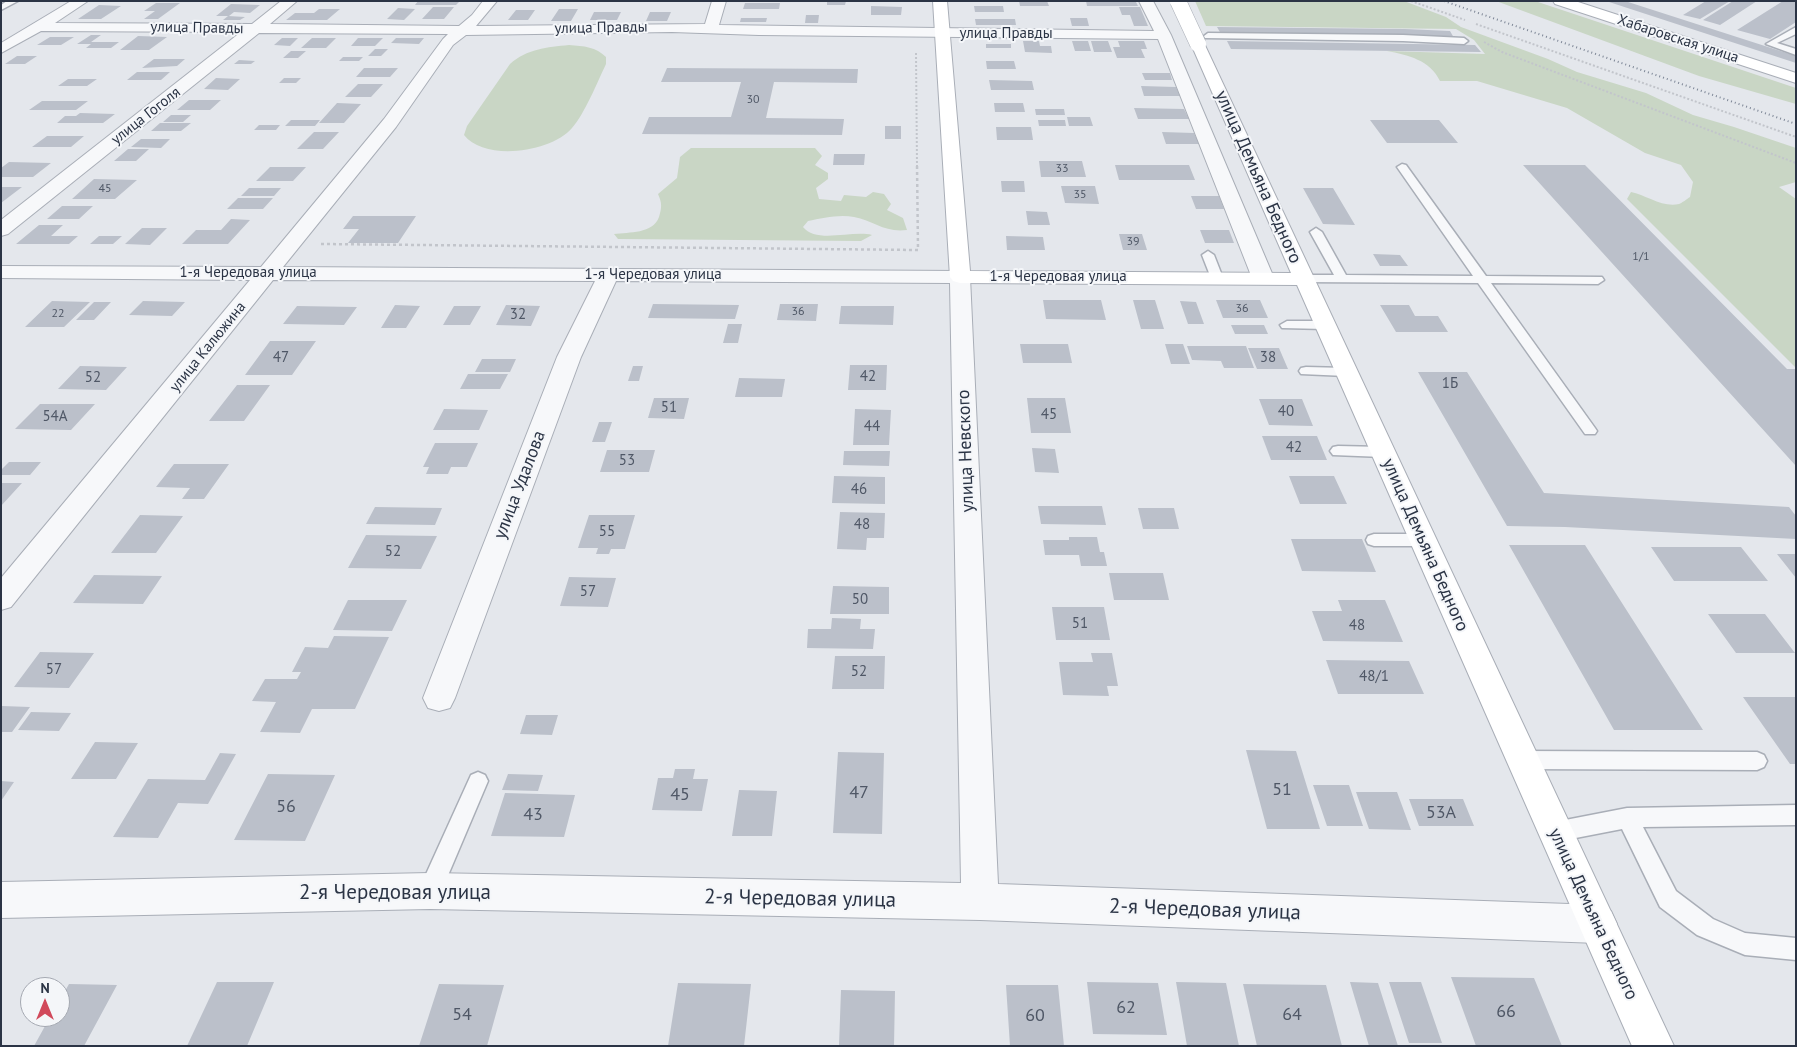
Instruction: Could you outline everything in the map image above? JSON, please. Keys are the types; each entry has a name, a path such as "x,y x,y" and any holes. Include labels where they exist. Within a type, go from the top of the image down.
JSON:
{"main road":[{"name":"улица Невского","path":"940,1 960,277"},
{"name":"улица Демьяна Бедного","path":"1178,1 1203,40 1346,372 1653,1046"},
{"name":"Хабаровская улица","path":"1560,1 1796,78"},
{"name":"1-я Чередовая улица","path":"960,277 1304,278"}],"street":[{"path":"1,49 81,1"},
{"name":"улица Гоголя","path":"1,230 290,1"},
{"name":"улица Калюжина","path":"1,599 390,123 445,46 490,1"},
{"path":"711,28 719,1"},
{"name":"улица Демьяна Бедного","path":"1146,1 1168,35 1263,278"},
{"name":"улица Правды","path":"39,27 410,29 462,31 711,28 759,31 1168,35"},
{"name":"1-я Чередовая улица","path":"1,272 960,277"},
{"name":"улица Удалова","path":"439,698 568,357 609,275"},
{"name":"улица Невского","path":"960,277 980,902"},
{"name":"2-я Чередовая улица","path":"1,900 430,891 980,902 1598,924"}],"lane":[{"path":"2,8 14,1"},
{"path":"1796,30 1770,44 1796,52"},
{"path":"1203,40 1464,41"},
{"path":"1402,167 1590,431"},
{"path":"1316,232 1342,279"},
{"path":"1208,254 1217,278"},
{"path":"1304,278 1598,280"},
{"path":"1287,325 1325,325"},
{"path":"1306,371 1346,372"},
{"path":"1338,451 1382,452"},
{"path":"1374,540 1422,540"},
{"path":"1522,760 1757,761"},
{"path":"430,891 478,781"},
{"path":"1555,832 1627,818 1796,816"},
{"path":"1627,818 1668,899 1704,927 1745,944 1796,949"}],"path":[{"path":"1411,1 1466,21"},
{"path":"1476,24 1796,137"},
{"path":"1476,38 1502,52 1796,163"},
{"path":"291,246 599,246 918,250 916,47"}],"green space":[{"path":"1195,1 1404,1 1446,17 1461,27 1548,59 1577,72 1646,93 1693,115 1796,148 1796,182 1779,187 1796,199 1796,368 1627,199 1631,192 1661,203 1673,205 1683,202 1690,197 1693,182 1681,165 1645,153 1567,108 1477,81 1440,81 1436,74 1424,63 1403,54 1387,51 1485,54 1474,40 1456,29 1206,26"},
{"path":"1496,1 1535,1 1796,88 1796,104 1699,76"},
{"path":"569,45 594,49 606,57 606,64 581,115 572,128 550,143 518,151 487,149 474,143 464,135 467,126 510,64 530,52"},
{"path":"691,148 815,148 822,156 815,165 828,173 828,179 816,188 819,199 841,201 844,195 866,197 873,192 884,194 891,204 887,210 903,218 907,230 892,230 854,217 843,216 808,221 803,227 816,235 872,235 861,241 618,239 614,234 640,231 652,227 656,223 661,208 658,194 677,178 680,157"}],"building":[{"path":"418,1 460,1 456,5 415,5"},
{"path":"827,1 846,1 845,5 827,5"},
{"path":"1019,1 1047,1 1049,6 1020,6"},
{"path":"1086,1 1136,2 1138,6 1087,6"},
{"path":"1606,1 1625,1 1796,56 1796,63"},
{"path":"1706,1 1730,1 1700,19 1683,15"},
{"path":"1733,1 1757,1 1720,25 1703,20"},
{"path":"1783,1 1796,1 1796,22 1770,39 1737,30"},
{"path":"156,3 180,3 158,19 144,19 155,11 144,11"},
{"path":"745,3 780,3 779,9 743,9"},
{"path":"231,4 260,5 250,13 234,12 229,16 216,16"},
{"path":"99,5 121,6 101,19 78,19"},
{"path":"871,6 902,7 901,15 871,15"},
{"path":"974,6 1003,6 1004,12 975,12"},
{"path":"433,7 454,7 444,19 422,19"},
{"path":"1119,7 1140,7 1148,26 1134,26 1130,15 1122,15"},
{"path":"398,8 415,9 404,20 387,19"},
{"path":"319,9 340,9 327,20 286,20 295,13 314,13"},
{"path":"559,9 578,9 571,21 551,21"},
{"path":"516,10 535,10 528,20 508,20"},
{"path":"594,12 621,12 617,20 590,20"},
{"path":"650,12 671,12 667,21 646,21"},
{"path":"806,15 819,15 818,23 805,23"},
{"path":"228,16 245,17 240,20 223,20"},
{"path":"741,18 767,18 766,22 740,22"},
{"path":"1070,18 1087,18 1089,26 1072,26"},
{"path":"975,19 1015,19 1016,25 976,25"},
{"path":"1217,27 1450,31 1454,38 1221,34"},
{"path":"91,35 101,35 91,42 119,42 111,48 86,48 91,44 77,44"},
{"path":"138,36 167,37 149,50 120,50"},
{"path":"50,37 74,37 61,45 37,45"},
{"path":"282,38 298,38 290,46 274,45"},
{"path":"312,38 336,38 326,48 301,48"},
{"path":"358,38 383,38 375,46 351,46"},
{"path":"396,38 424,38 419,44 391,43"},
{"path":"1023,41 1039,41 1040,46 1051,46 1052,53 1025,52"},
{"path":"1072,41 1088,41 1091,51 1075,51"},
{"path":"1091,41 1108,41 1112,52 1094,52"},
{"path":"1118,41 1144,41 1147,49 1141,49 1145,58 1117,58 1113,47 1120,47"},
{"path":"1227,41 1475,45 1481,52 1231,49"},
{"path":"986,44 1011,44 1011,48 986,48"},
{"path":"375,49 388,49 381,56 368,56"},
{"path":"291,51 306,51 298,58 283,58"},
{"path":"17,56 37,56 25,64 5,64"},
{"path":"343,57 363,57 359,61 339,61"},
{"path":"154,59 185,59 177,66 142,68"},
{"path":"239,60 255,61 251,64 234,64"},
{"path":"986,61 1014,61 1016,69 987,69"},
{"path":"364,68 398,68 390,77 356,77"},
{"path":"667,68 858,69 857,83 774,82 766,118 844,119 842,135 642,134 649,117 731,117 741,82 661,82"},
{"path":"137,72 170,72 161,80 127,80"},
{"path":"1142,73 1170,73 1172,80 1145,80"},
{"path":"216,78 240,79 228,90 204,89"},
{"path":"284,78 301,78 296,83 279,83"},
{"path":"68,79 97,79 87,86 58,86"},
{"path":"989,80 1032,81 1034,90 991,90"},
{"path":"358,84 383,84 371,97 345,97"},
{"path":"1141,86 1176,87 1180,96 1144,96"},
{"path":"189,100 221,100 210,110 177,110"},
{"path":"42,101 88,101 76,110 29,110"},
{"path":"337,103 361,104 344,123 319,123"},
{"path":"994,103 1023,103 1025,112 995,112"},
{"path":"1134,108 1184,109 1189,119 1138,119"},
{"path":"1035,109 1064,109 1065,115 1036,115"},
{"path":"80,113 115,114 103,123 57,123 65,116 76,116"},
{"path":"171,115 191,115 183,122 163,122"},
{"path":"1067,117 1090,117 1093,126 1069,126"},
{"path":"291,120 320,120 315,126 285,126"},
{"path":"1038,120 1065,120 1066,126 1039,126"},
{"path":"1370,120 1439,120 1458,143 1387,143"},
{"path":"160,123 191,123 181,131 151,131"},
{"path":"259,125 280,125 276,130 254,130"},
{"path":"885,126 901,126 901,139 885,139"},
{"path":"996,127 1031,127 1033,140 997,140"},
{"path":"314,132 339,132 323,149 297,149"},
{"path":"1162,132 1194,133 1199,144 1166,144"},
{"path":"47,136 84,136 71,147 32,147"},
{"path":"141,139 170,139 161,148 131,147"},
{"path":"128,149 149,149 136,161 114,161"},
{"path":"834,154 865,154 864,165 833,165"},
{"path":"1039,161 1082,161 1086,177 1041,177"},
{"path":"9,162 51,163 33,177 1,177 1,168"},
{"path":"1115,165 1189,165 1195,180 1119,180"},
{"path":"1523,165 1585,165 1787,369 1796,369 1796,466"},
{"path":"270,167 306,167 293,181 256,181"},
{"path":"94,179 137,180 115,199 72,199"},
{"path":"1001,181 1024,181 1025,192 1002,192"},
{"path":"1061,186 1095,186 1099,204 1065,203"},
{"path":"1,187 22,187 1,203"},
{"path":"249,188 281,188 274,196 241,196"},
{"path":"1303,188 1333,188 1355,225 1323,224"},
{"path":"1191,196 1219,196 1224,209 1196,209"},
{"path":"238,198 273,198 263,209 227,209"},
{"path":"62,206 93,206 79,219 47,219"},
{"path":"1026,211 1047,212 1050,225 1028,225"},
{"path":"353,216 416,216 398,243 348,243 359,229 343,229"},
{"path":"231,219 250,220 228,244 182,244 196,230 221,230"},
{"path":"39,225 63,225 51,236 78,236 69,244 16,244"},
{"path":"142,228 167,228 150,245 125,244"},
{"path":"1200,230 1229,230 1234,243 1205,243"},
{"path":"1119,234 1142,234 1147,250 1123,250"},
{"path":"99,236 122,236 113,244 90,244"},
{"path":"1006,236 1043,237 1045,250 1007,250"},
{"path":"1373,254 1400,255 1408,266 1380,266"},
{"path":"1043,300 1101,300 1106,320 1046,319"},
{"path":"1133,300 1155,300 1164,329 1141,329"},
{"path":"1216,300 1260,300 1268,318 1223,318"},
{"path":"52,301 90,302 64,327 25,327"},
{"path":"143,301 185,302 172,316 129,315"},
{"path":"1180,301 1196,302 1204,324 1188,324"},
{"path":"94,302 111,302 94,320 76,320"},
{"path":"653,304 739,305 735,319 648,318"},
{"path":"780,304 818,304 816,321 777,320"},
{"path":"395,305 420,306 406,328 381,328"},
{"path":"506,305 540,306 531,326 496,325"},
{"path":"1380,305 1409,305 1415,316 1438,316 1448,332 1396,332"},
{"path":"297,306 357,307 344,325 283,324"},
{"path":"454,306 481,306 470,325 443,325"},
{"path":"841,306 894,306 893,325 839,324"},
{"path":"728,324 742,324 738,343 723,343"},
{"path":"1231,325 1264,325 1268,334 1235,334"},
{"path":"270,341 316,341 292,375 245,375"},
{"path":"1020,344 1068,344 1072,363 1023,363"},
{"path":"1165,344 1183,344 1190,364 1171,364"},
{"path":"1187,346 1246,346 1254,368 1224,368 1221,361 1192,360"},
{"path":"1248,348 1279,348 1288,369 1257,369"},
{"path":"482,359 516,359 510,372 475,372"},
{"path":"850,365 887,365 886,390 848,390"},
{"path":"80,366 127,367 106,390 58,389"},
{"path":"633,366 643,366 639,381 628,381"},
{"path":"1418,372 1467,372 1544,493 1789,507 1796,516 1796,539 1565,527 1507,526"},
{"path":"468,374 508,374 500,389 460,389"},
{"path":"739,378 785,379 782,397 735,397"},
{"path":"237,385 270,385 244,421 209,421"},
{"path":"654,398 689,398 684,419 648,418"},
{"path":"1027,398 1065,398 1071,433 1031,433"},
{"path":"1259,399 1302,399 1313,426 1269,425"},
{"path":"40,404 95,404 71,430 15,429"},
{"path":"444,409 488,410 479,430 433,430"},
{"path":"855,409 891,410 889,445 853,445"},
{"path":"599,422 612,422 605,442 592,442"},
{"path":"1262,436 1317,436 1327,460 1271,460"},
{"path":"435,443 478,443 467,467 451,467 448,474 426,474 429,467 423,467"},
{"path":"1032,448 1055,449 1059,473 1035,472"},
{"path":"607,450 655,450 649,472 600,472"},
{"path":"844,451 890,451 889,466 843,465"},
{"path":"9,462 41,462 30,475 1,475 1,470"},
{"path":"174,464 229,464 204,499 182,499 190,488 156,487"},
{"path":"834,476 885,477 885,504 832,503"},
{"path":"1289,476 1334,476 1347,504 1300,504"},
{"path":"1,483 22,483 1,506"},
{"path":"1038,506 1102,506 1106,525 1041,524"},
{"path":"375,507 442,508 435,525 366,524"},
{"path":"1138,508 1174,508 1179,529 1143,529"},
{"path":"840,512 885,513 884,538 867,538 866,550 837,549"},
{"path":"140,515 183,516 156,553 111,553"},
{"path":"589,515 635,515 625,549 611,549 609,554 596,554 598,548 578,548"},
{"path":"366,535 437,536 421,569 348,568"},
{"path":"1069,537 1097,537 1100,552 1104,552 1107,566 1081,566 1079,555 1045,555 1043,540 1069,540"},
{"path":"1291,539 1362,539 1376,572 1302,571"},
{"path":"1509,545 1585,545 1703,730 1614,730"},
{"path":"1651,547 1741,547 1768,581 1674,581"},
{"path":"1777,554 1796,554 1796,578"},
{"path":"1109,573 1163,573 1169,600 1114,600"},
{"path":"94,575 162,576 143,604 73,603"},
{"path":"569,577 616,578 608,607 560,606"},
{"path":"833,586 889,587 889,614 830,614"},
{"path":"348,600 407,600 392,631 333,630"},
{"path":"1338,600 1385,600 1403,642 1323,641 1312,611 1342,611"},
{"path":"1052,607 1104,607 1110,640 1056,640"},
{"path":"1708,614 1765,614 1795,653 1736,653"},
{"path":"832,618 861,619 860,629 875,629 873,649 807,648 808,629 831,629"},
{"path":"334,636 389,637 355,709 312,709 300,733 260,732 276,702 252,701 265,679 297,679 301,672 292,672 305,647 328,648"},
{"path":"40,652 94,653 69,688 14,687"},
{"path":"1091,653 1112,653 1118,686 1107,686 1109,696 1063,695 1059,662 1093,662"},
{"path":"835,656 885,656 884,689 832,689"},
{"path":"1326,660 1409,661 1424,694 1338,694"},
{"path":"1743,697 1796,697 1796,764 1790,764"},
{"path":"2,706 30,707 12,732 1,732"},
{"path":"31,712 71,713 59,731 18,730"},
{"path":"526,715 558,715 552,735 520,734"},
{"path":"95,742 138,743 116,779 71,779"},
{"path":"1246,750 1296,751 1320,829 1267,829"},
{"path":"838,752 884,753 882,834 833,833"},
{"path":"220,753 236,754 208,804 178,803 158,838 113,837 148,779 205,780"},
{"path":"675,769 695,769 693,779 708,779 702,811 652,810 658,778 673,778"},
{"path":"268,774 335,775 305,841 234,840"},
{"path":"508,774 543,775 538,791 502,790"},
{"path":"1,781 14,782 1,801"},
{"path":"1313,785 1349,785 1363,826 1327,826"},
{"path":"739,790 777,791 772,836 732,836"},
{"path":"1356,792 1397,792 1411,830 1369,829"},
{"path":"505,793 575,795 564,837 491,836"},
{"path":"1409,799 1463,799 1474,826 1419,826"},
{"path":"1451,977 1534,978 1562,1046 1476,1046"},
{"path":"217,982 274,982 247,1046 187,1046"},
{"path":"1087,982 1158,983 1167,1035 1093,1034"},
{"path":"1176,982 1226,983 1239,1046 1187,1046"},
{"path":"1350,982 1378,983 1398,1046 1369,1046"},
{"path":"1389,982 1421,982 1442,1043 1409,1043"},
{"path":"678,983 751,984 744,1046 668,1046"},
{"path":"70,984 117,985 84,1046 34,1046 44,1027 70,1027"},
{"path":"439,984 504,985 487,1046 419,1046"},
{"path":"1243,984 1326,985 1342,1046 1257,1046"},
{"path":"1006,985 1058,985 1064,1046 1010,1046"},
{"path":"841,990 895,991 894,1046 839,1046"}],"railway":[{"path":"1444,1 1796,124"}]}
